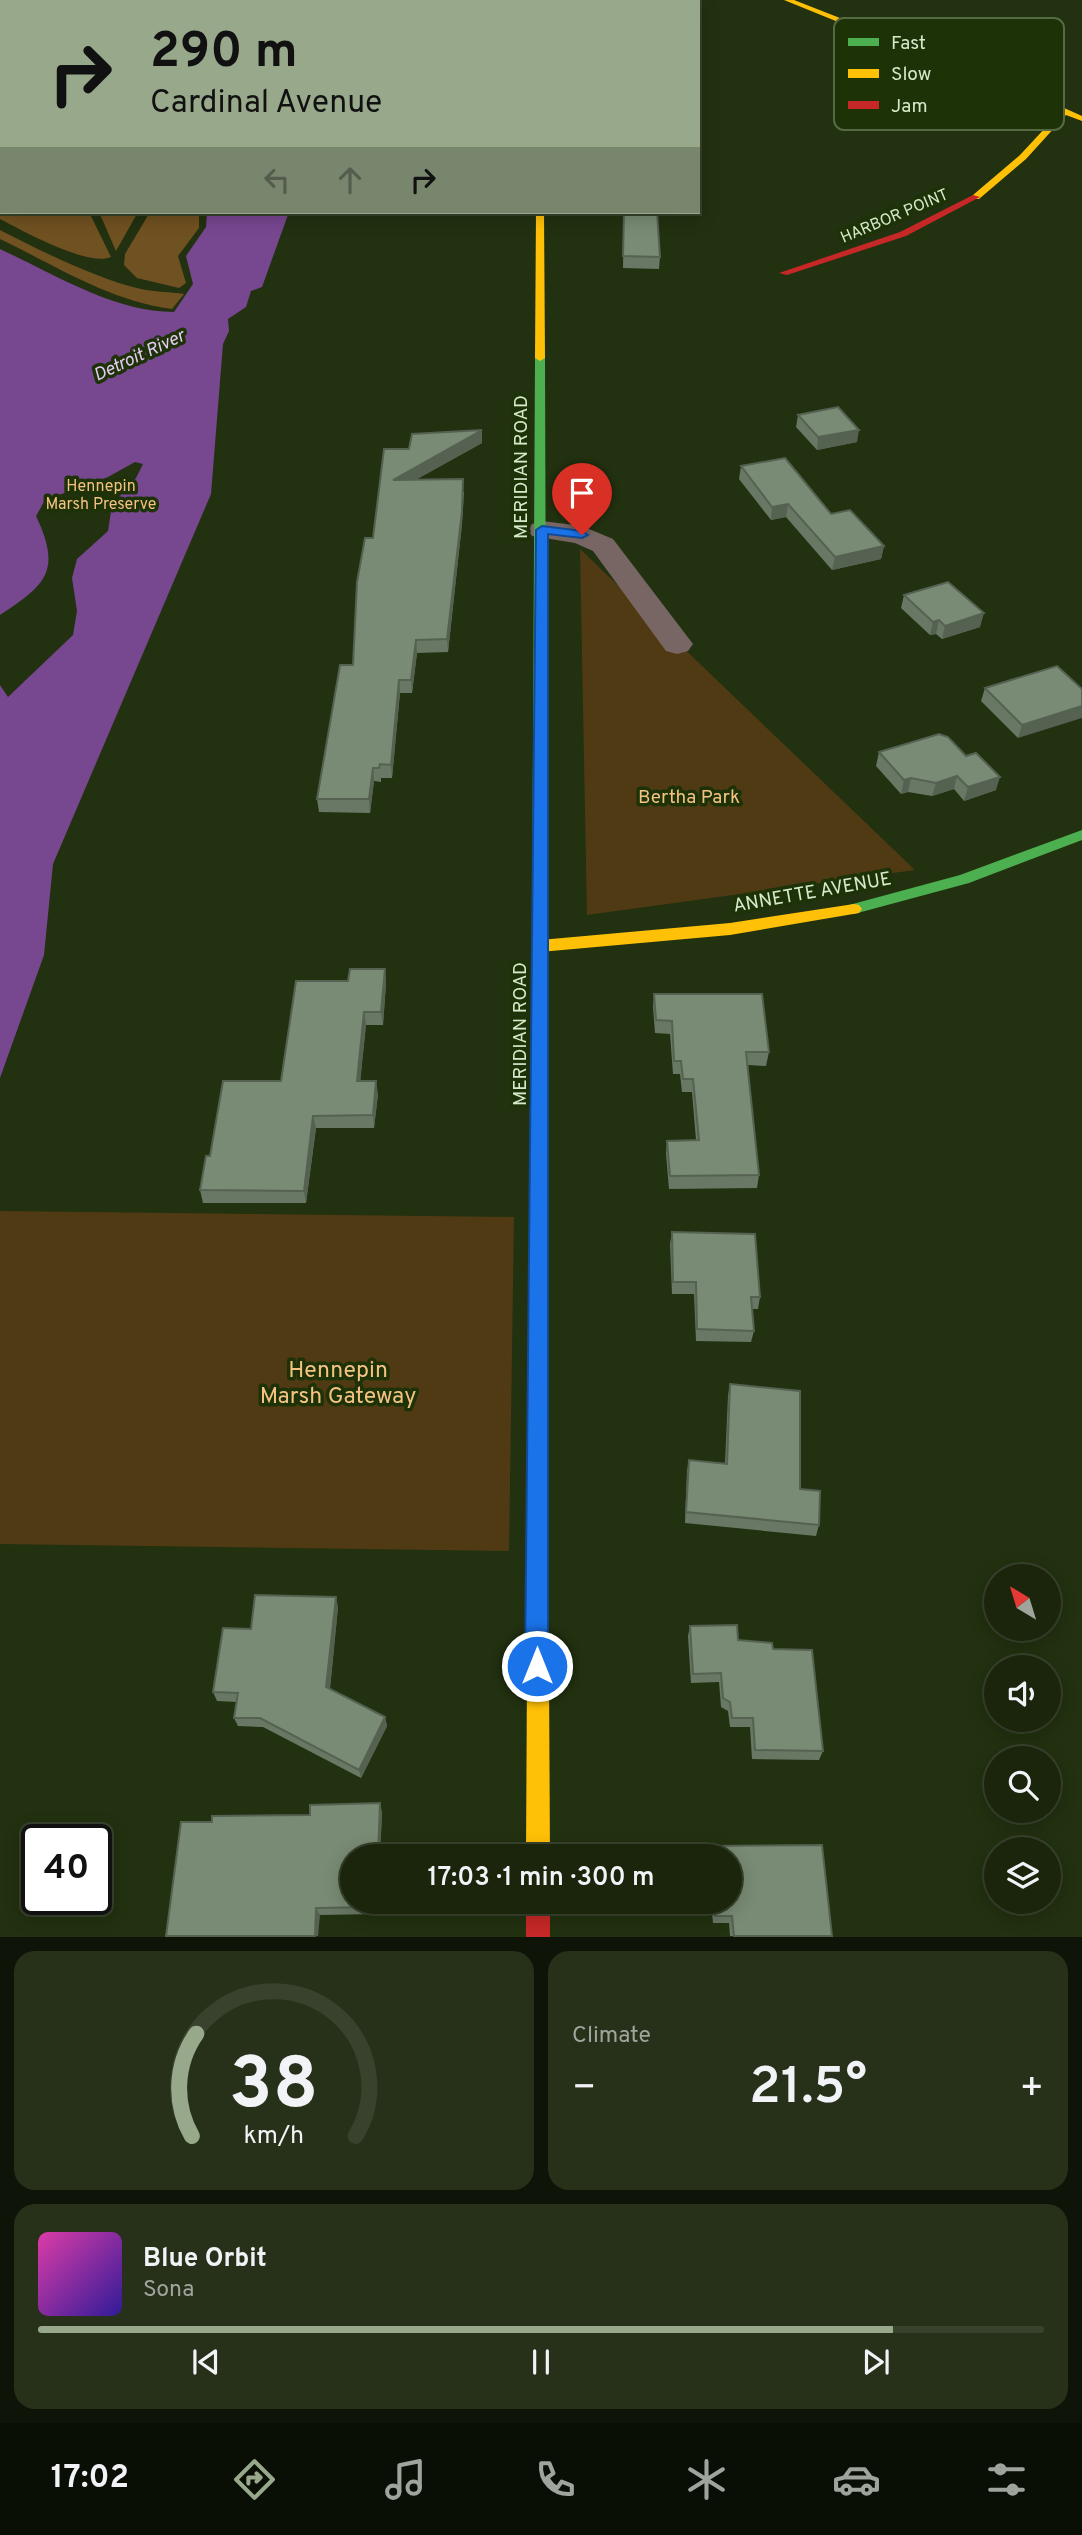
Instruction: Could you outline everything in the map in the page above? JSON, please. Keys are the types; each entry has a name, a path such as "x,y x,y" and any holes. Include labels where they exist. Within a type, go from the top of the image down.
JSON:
{"street":[{"path":"788,0 834,18"},
{"path":"1065,111 1082,119"},
{"name":"HARBOR POINT","path":"784,273 884,241 924,225 975,199 1013,172 1037,149 1051,130"},
{"name":"MERIDIAN ROAD","path":"538,1844 542,530 540,214"},
{"path":"542,530 582,535 603,545 677,644"},
{"name":"ANNETTE AVENUE","path":"540,946 750,926 842,911 916,893 1011,863 1082,835"},
{"path":"538,1914 538,1937"}],"green space":[{"name":"Bertha Park","path":"580,549 915,870 587,915"},
{"name":"Hennepin Marsh Gateway","path":"0,1211 514,1217 509,1551 0,1544"}],"shaded area":[{"path":"0,214 90,214 111,257 101,259 72,253 0,219"},
{"path":"100,214 137,214 116,251"},
{"path":"149,214 199,214 199,228 178,256 186,283 179,288 137,278 124,265 125,254"},
{"path":"0,230 106,279 141,289 184,294 172,309 127,298 84,281 0,239"}],"water":[{"name":"Hennepin Marsh Preserve","path":"207,214 288,214 262,287 251,291 246,307 228,319 229,331 223,344 211,494 53,864 44,955 0,1078 0,685 8,697 73,635 77,611 72,578 77,559 108,531 112,505 136,478 143,464 135,462 108,477 45,500 36,516 48,550 45,575 29,595 0,615 0,249 107,299 129,306 174,312 193,284 186,256 206,227"}],"building":[{"path":"624,214 657,214 660,257 623,256"},
{"path":"838,407 859,430 818,437 798,415"},
{"path":"482,430 393,480 463,479 462,511 447,639 416,640 411,680 399,680 391,765 380,764 379,768 373,768 369,799 317,799 340,665 353,665 357,582 365,538 373,538 384,449 409,449 412,434"},
{"path":"785,458 831,514 850,510 884,546 835,557 788,504 772,507 741,466"},
{"path":"948,582 984,613 945,626 939,620 933,622 904,595"},
{"path":"1057,666 1082,689 1082,706 1022,725 985,688"},
{"path":"939,734 948,737 966,756 976,753 1000,777 968,787 957,776 936,783 911,778 904,780 879,752"},
{"path":"350,969 385,969 381,1012 364,1012 357,1081 376,1081 373,1115 313,1116 304,1191 200,1190 206,1156 210,1156 223,1081 281,1081 296,981 348,981"},
{"path":"654,994 762,994 769,1052 746,1052 759,1175 670,1176 667,1141 699,1140 693,1079 683,1079 681,1061 674,1061 672,1021 656,1020"},
{"path":"672,1232 755,1234 760,1297 751,1297 754,1331 697,1329 696,1282 673,1282"},
{"path":"730,1384 800,1391 800,1489 820,1491 819,1525 686,1512 689,1460 727,1464"},
{"path":"255,1595 336,1597 326,1687 385,1717 359,1770 260,1718 234,1718 238,1693 213,1692 223,1628 251,1629"},
{"path":"737,1625 738,1640 772,1643 773,1649 812,1650 823,1751 755,1750 753,1718 732,1718 730,1702 723,1698 721,1673 693,1674 690,1626"},
{"path":"380,1803 378,1844 340,1844 340,1908 316,1908 315,1936 166,1936 181,1822 212,1822 212,1816 310,1815 310,1805"},
{"path":"822,1845 832,1936 734,1936 732,1916 715,1914 742,1914 742,1846"}],"traffic: fast":[{"path":"539,1303 540,358"},
{"path":"854,909 964,879 1082,835"}],"traffic: slow":[{"path":"788,0 834,18"},
{"path":"1064,111 1082,119"},
{"path":"976,197 1023,157 1048,130"},
{"path":"540,214 540,358"},
{"path":"540,946 730,929 854,909"},
{"path":"538,1491 538,1844"}],"traffic: jam":[{"path":"784,273 903,234 976,197"},
{"path":"538,1491 539,1303"},
{"path":"538,1914 538,1937"}],"route":[{"path":"537,1666 542,530 582,535"}],"water label":[{"name":"Detroit River","path":"139,355"}]}
